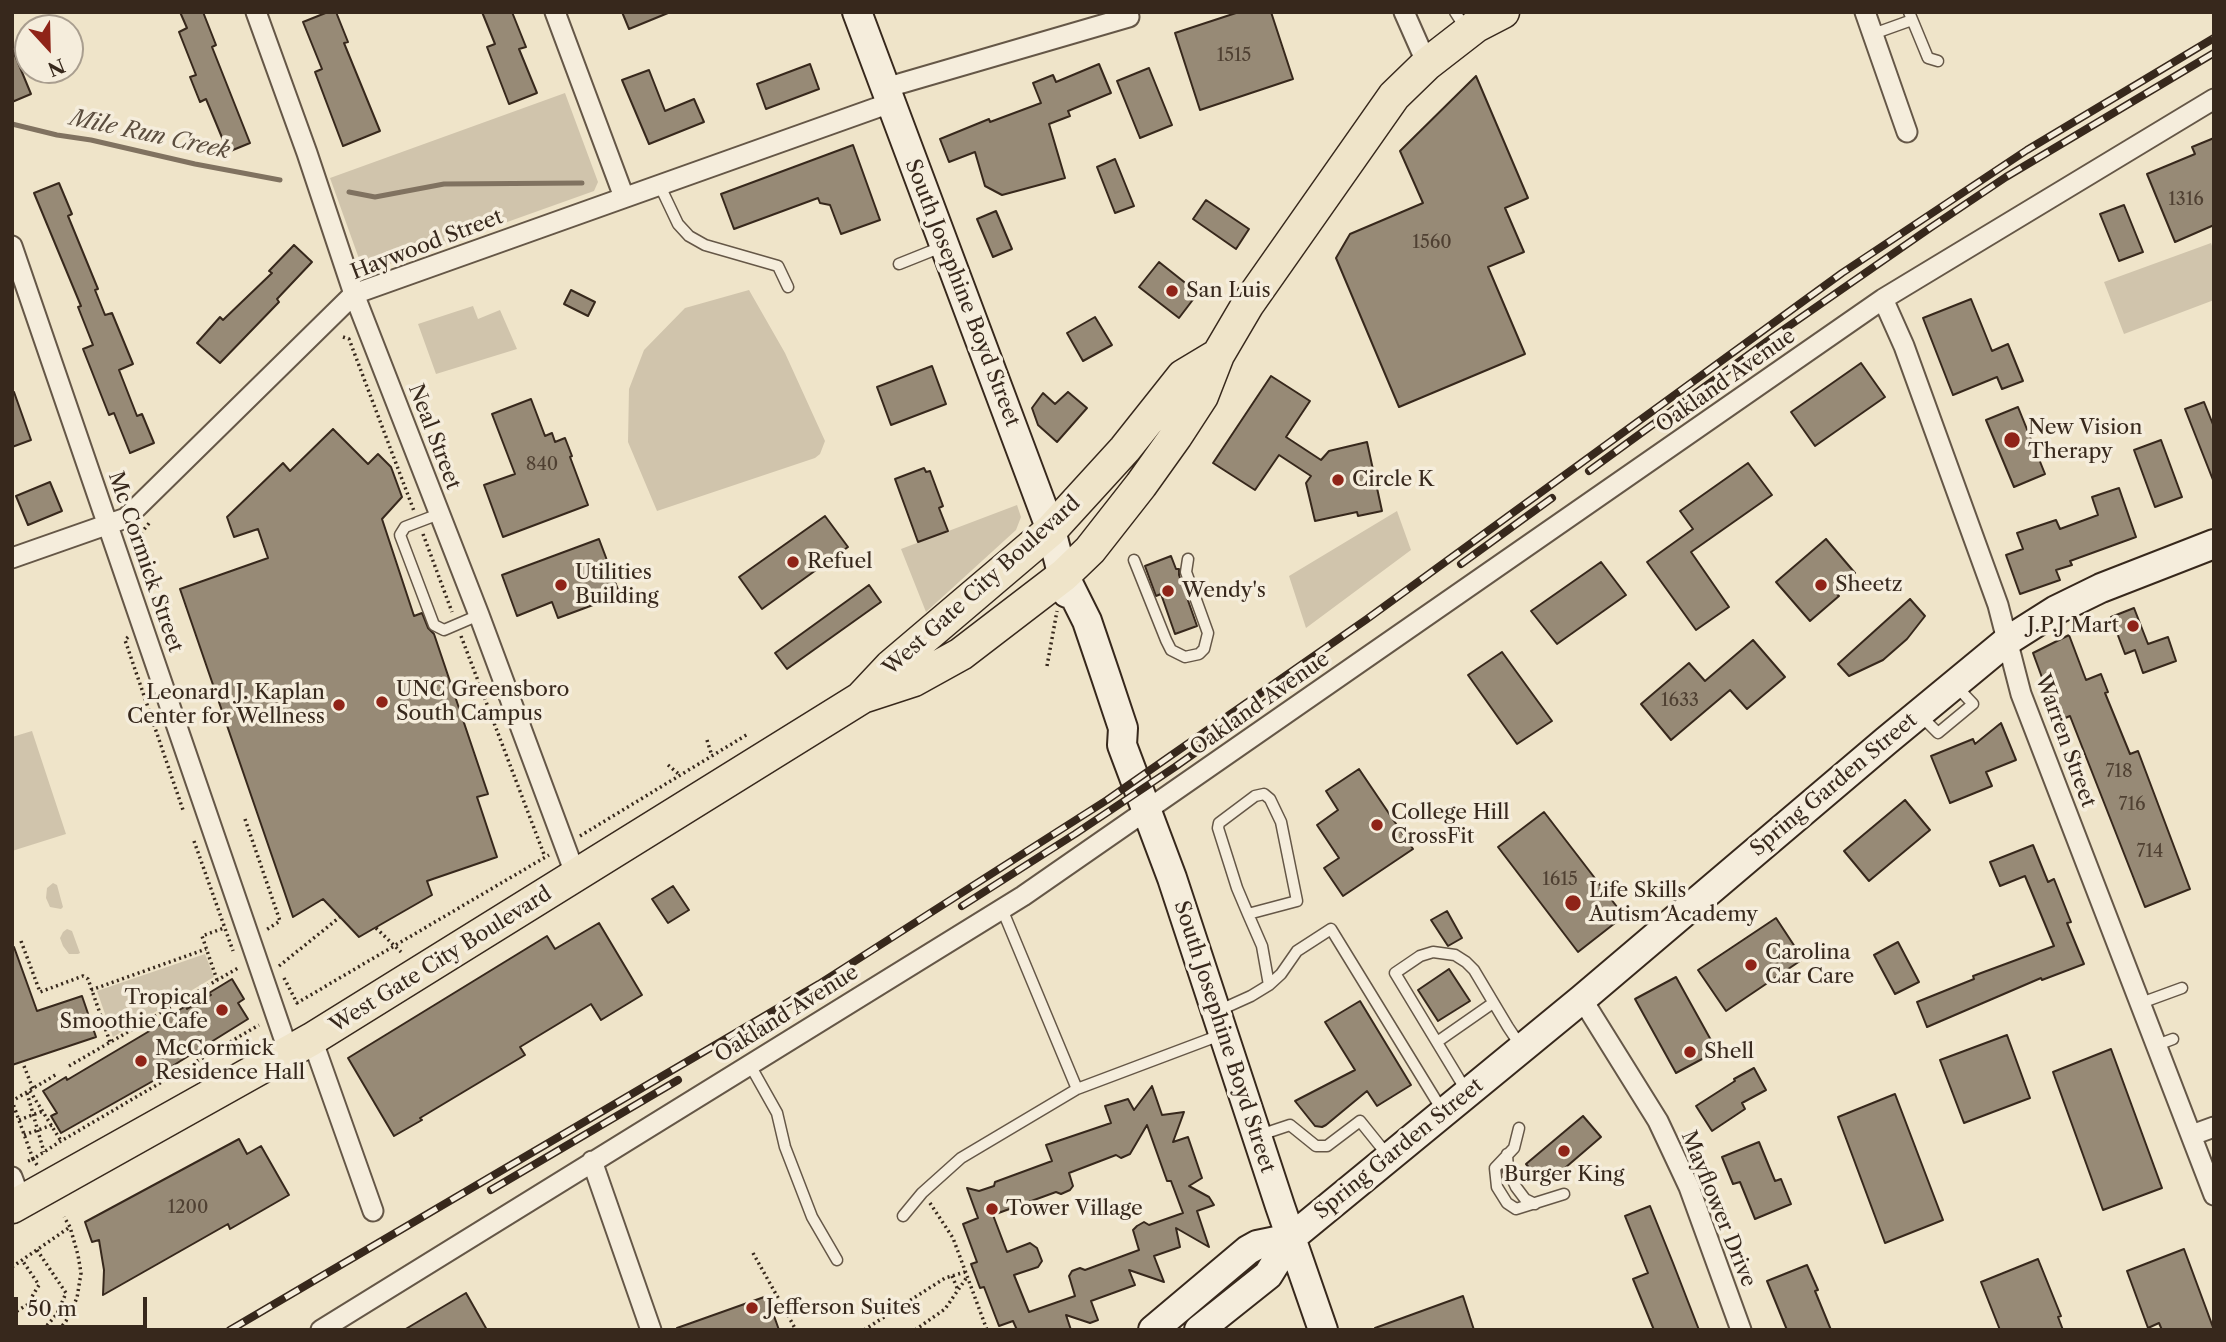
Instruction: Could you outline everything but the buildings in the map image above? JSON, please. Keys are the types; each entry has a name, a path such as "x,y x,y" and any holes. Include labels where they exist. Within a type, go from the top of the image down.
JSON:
{"main road":[{"name":"South Josephine Boyd Street","path":"858,12 1051,530 1064,575 1073,626 1110,732 1122,745 1172,878 1324,1330"},
{"name":"West Gate City Boulevard","path":"860,698 914,680 961,654 1064,575 1090,550 1176,436 1202,396 1218,355 1248,304 1394,96 1427,64 1461,22 1476,26 1503,12"},
{"name":"West Gate City Boulevard","path":"15,1195 300,1046 860,698 891,667 1051,530 1125,449 1183,376 1218,355"},
{"name":"Spring Garden Street","path":"1199,1330 1268,1275 1291,1238 1582,999 2007,641 2056,610 2101,588 2214,544"},
{"name":"Spring Garden Street","path":"1153,1330 1248,1250 1257,1245 1291,1238"}],"street":[{"name":"Neal Street","path":"256,12 354,294 479,615 576,876"},
{"path":"555,12 624,197"},
{"path":"1404,12 1427,64"},
{"path":"1865,12 1907,132"},
{"name":"Haywood Street","path":"12,558 127,518 354,294 659,184 887,95 1129,17"},
{"name":"Oakland Avenue","path":"321,1330 1002,909 1883,299 2214,99"},
{"name":"Mc Cormick Street","path":"12,246 108,524 271,973 300,1046 373,1211"},
{"name":"Warren Street","path":"1883,299 1904,346 1998,605 2021,694 2141,1003 2165,1042 2192,1135 2214,1195"},
{"name":"Mayflower Drive","path":"1582,999 1658,1121 1689,1187 1741,1330"},
{"path":"2192,1135 2214,1127"},
{"path":"592,1161 651,1330"}],"lane":[{"path":"1873,34 1911,16 1928,58 1938,61"},
{"path":"659,184 678,224 689,236 705,245 778,266 788,287"},
{"path":"899,264 944,246"},
{"path":"439,514 405,527 400,535 434,625 444,630 479,615"},
{"path":"1134,560 1171,650 1185,657 1199,654 1208,641 1208,633 1186,572 1188,559"},
{"path":"1248,915 1297,901 1281,822 1270,799 1264,794 1255,796 1219,823 1218,828 1248,915 1262,946 1269,985"},
{"path":"1002,909 1077,1088"},
{"path":"903,1216 922,1193 961,1157 1077,1088 1219,1023 1281,974 1297,951 1331,929 1443,1113"},
{"path":"1468,1093 1395,973 1420,956 1433,952 1455,956 1466,962 1474,970 1523,1048"},
{"path":"2141,1003 2182,988"},
{"path":"1437,1042 1493,1003"},
{"path":"749,1064 777,1113 785,1147 812,1217 837,1260"},
{"path":"1257,1136 1290,1125 1316,1146 1327,1146 1360,1121 1389,1157"},
{"path":"1519,1128 1514,1148 1495,1168 1497,1187 1507,1203 1517,1209 1564,1194"},
{"path":"1507,1154 1508,1170 1516,1187 1525,1199 1535,1204"}],"path":[{"path":"340,917 271,973 297,1003 545,857 349,338 343,337"},
{"path":"1047,666 1064,575"},
{"path":"128,629 125,640 183,810"},
{"path":"565,845 748,734"},
{"path":"706,740 712,755"},
{"path":"668,765 680,775"},
{"path":"606,810 611,817"},
{"path":"245,819 280,921 266,930"},
{"path":"194,841 242,979"},
{"path":"217,980 202,936 224,928"},
{"path":"376,928 401,952"},
{"path":"22,941 40,992 83,976 88,979 110,1042"},
{"path":"91,990 206,949"},
{"path":"69,1066 239,968"},
{"path":"30,1160 257,1026 254,1014"},
{"path":"24,1066 33,1115 44,1152"},
{"path":"37,1165 30,1160 12,1101 57,1074"},
{"path":"30,1090 61,1141"},
{"path":"19,1120 43,1111"},
{"path":"24,1135 52,1125"},
{"path":"922,1193 953,1238 987,1330"},
{"path":"59,1330 77,1298 81,1273 79,1255 64,1217"},
{"path":"12,1266 70,1227"},
{"path":"37,1250 66,1293 57,1314 43,1330"},
{"path":"753,1253 796,1330"},
{"path":"18,1330 12,1316 27,1304 38,1285 22,1260"},
{"path":"864,1330 945,1278 966,1274"},
{"path":"915,1330 945,1309 966,1274"},
{"path":"951,1276 958,1290"}],"shaded area":[{"path":"565,93 598,182 594,191 370,271 362,267 330,178"},
{"path":"2211,243 2214,252 2214,300 2124,334 2104,282"},
{"path":"749,290 785,353 825,441 820,454 815,458 657,511 628,442 629,389 644,350 685,308"},
{"path":"473,306 478,319 500,310 517,349 436,374 418,324"},
{"path":"1017,505 1021,517 1016,530 926,612 901,549"},
{"path":"1397,511 1411,550 1306,628 1289,576"},
{"path":"32,731 66,834 12,851 12,737"},
{"path":"53,883 57,885 63,907 61,909 50,907 46,898 47,888"},
{"path":"67,929 72,931 80,953 78,954 69,954 63,946 60,938"},
{"path":"205,954 214,977 113,1037 97,991"}],"waterway":[{"name":"Mile Run Creek","path":"12,124 280,180"},
{"name":"Mile Run Creek","path":"349,192 375,197 444,184 582,183"}],"railway":[{"path":"230,1330 819,984 1107,800 1367,619 1842,273 2027,150 2214,38"},
{"path":"1589,471 1773,337 2006,177 2214,53"},
{"path":"1461,564 1552,498"},
{"path":"962,906 1175,767 1299,679"},
{"path":"491,1190 678,1080"}],"place":[{"name":"San Luis","path":"1172,291"},
{"name":"New Vision Therapy","path":"2012,440"},
{"name":"Circle K","path":"1338,480"},
{"name":"Refuel","path":"793,562"},
{"name":"Utilities Building","path":"561,585"},
{"name":"Sheetz","path":"1821,585"},
{"name":"Wendy's","path":"1168,591"},
{"name":"J.P.J Mart","path":"2133,626"},
{"name":"UNC Greensboro South Campus","path":"382,702"},
{"name":"Leonard J. Kaplan Center for Wellness","path":"339,705"},
{"name":"College Hill CrossFit","path":"1377,825"},
{"name":"Life Skills Autism Academy","path":"1573,903"},
{"name":"Carolina Car Care","path":"1751,965"},
{"name":"Tropical Smoothie Cafe","path":"222,1010"},
{"name":"Shell","path":"1690,1052"},
{"name":"McCormick Residence Hall","path":"141,1061"},
{"name":"Burger King","path":"1564,1151"},
{"name":"Tower Village","path":"992,1209"},
{"name":"Jefferson Suites","path":"752,1308"}]}
